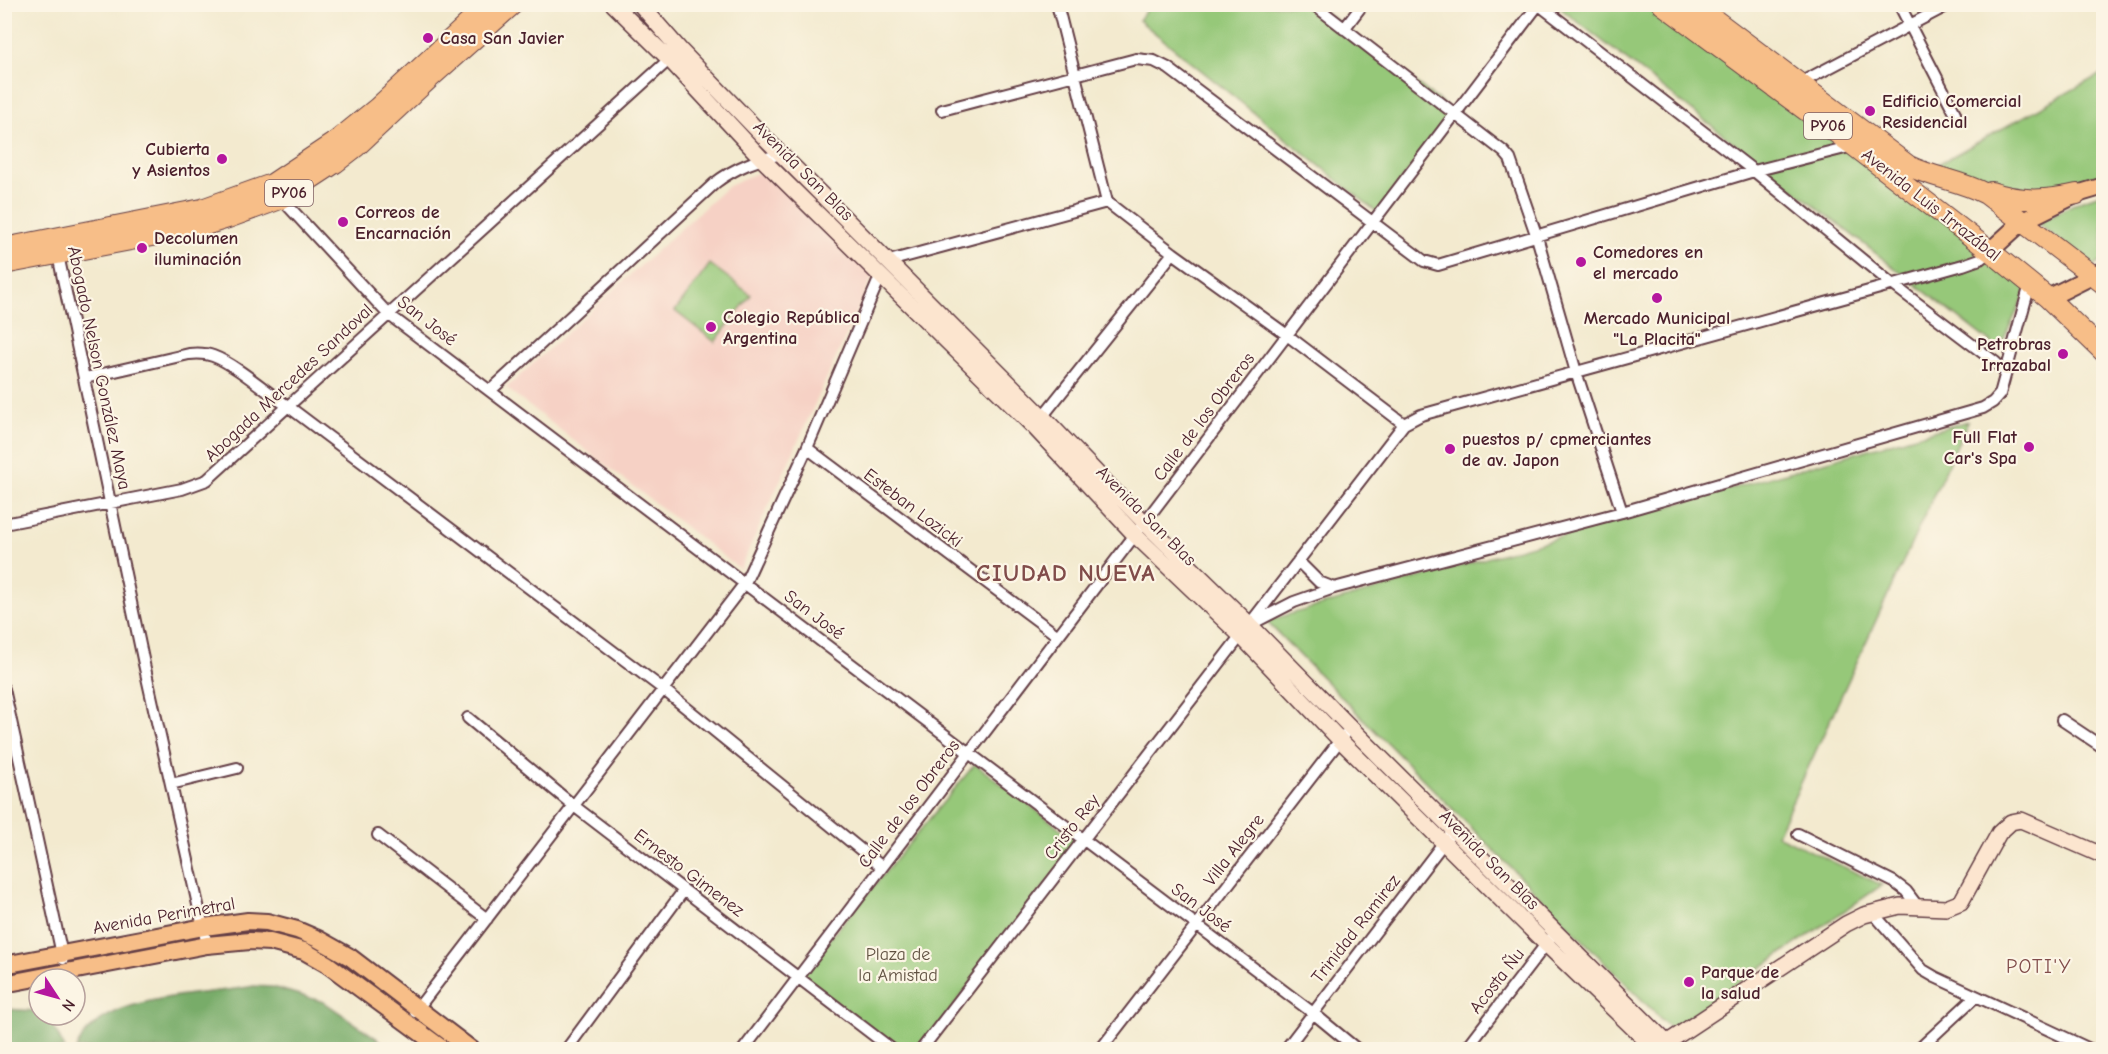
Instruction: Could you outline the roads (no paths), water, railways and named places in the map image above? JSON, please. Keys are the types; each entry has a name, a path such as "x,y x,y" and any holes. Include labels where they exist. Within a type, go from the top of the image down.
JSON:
{"highway":[{"name":"PY06","path":"276,191 316,155 356,125 489,4"},
{"name":"PY06","path":"4,264 57,247 276,191 357,146 429,78 513,4"},
{"name":"Avenida Luis Irrazábal","path":"1662,4 1854,146 1990,251 2048,298 2103,352"},
{"name":"Avenida Luis Irrazábal","path":"1694,4 1909,166 1936,177 1970,186 1986,194 2100,276"},
{"path":"1970,186 2013,198 2034,201 2077,194"},
{"name":"PY06","path":"4,248 57,247"}],"main road":[{"path":"1990,251 2023,221 2077,194 2103,186"},
{"path":"2048,298 2100,276"},
{"name":"Avenida Perimetral","path":"4,965 204,927 248,921 267,922 297,930 350,957 472,1050"},
{"name":"Avenida Perimetral","path":"87,968 207,945 250,941 270,942 304,951 343,973 444,1050"},
{"name":"Avenida Perimetral","path":"4,984 27,979"}],"street":[{"name":"Avenida San Blas","path":"613,4 675,54 782,154 889,261 1038,422 1135,535 1246,630 1350,727 1454,829 1551,938"},
{"name":"Avenida San Blas","path":"640,4 675,54 762,159 880,277 1144,522 1246,630 1340,740 1444,843 1551,938 1664,1048"},
{"path":"1057,4 1107,202 1404,424 1421,415 1971,263 1990,251"},
{"path":"1312,4 1504,152 1510,159 1537,237 1576,372 1622,512"},
{"path":"1344,29 1363,4"},
{"path":"1538,4 1754,171 1892,284 1995,362 2006,373"},
{"name":"Calle de los Obreros","path":"743,1050 1538,4"},
{"path":"1899,4 1955,113"},
{"path":"1800,83 1950,4"},
{"name":"Abogada Mercedes Sandoval","path":"4,524 182,489 207,480 675,54"},
{"path":"942,110 1136,59 1154,61 1168,68 1424,261 1438,265 1754,171 1854,146"},
{"path":"491,390 715,183 730,172 762,159 782,154"},
{"name":"San José","path":"276,191 388,314 1313,1013 1358,1050"},
{"path":"889,261 1107,202"},
{"name":"Abogado Nelson González Maya","path":"57,247 207,945"},
{"path":"1038,422 1173,253"},
{"path":"408,1022 745,583 807,448 880,277"},
{"path":"1246,630 1294,602 1334,588 1622,512 1983,408 2000,394 2030,284"},
{"path":"85,378 189,354 202,353 227,363 289,407 663,689 882,867"},
{"name":"Cristo Rey","path":"921,1050 1404,424"},
{"name":"Esteban Lozicki","path":"807,448 1058,636"},
{"path":"1298,561 1319,582 1334,588"},
{"path":"4,689 64,967"},
{"name":"Ernesto Gimenez","path":"468,718 574,806 893,1050"},
{"path":"2062,720 2103,748"},
{"name":"Villa Alegre","path":"1100,1050 1350,727"},
{"path":"171,784 237,768"},
{"path":"1664,1048 1846,924 1873,913 1900,906 1947,908 1961,902 1999,833 2011,822 2021,820 2103,856"},
{"name":"Trinidad Ramirez","path":"1285,1050 1454,829"},
{"path":"1798,834 1894,882 1906,891 1918,907"},
{"path":"378,836 487,919"},
{"path":"566,1050 684,890"},
{"path":"1873,913 1923,970 1975,997 2092,1050"},
{"name":"Acosta Ñu","path":"1465,1050 1551,938"},
{"path":"1918,1050 1975,997"}],"place":[{"name":"Casa San Javier","path":"428,38"},
{"name":"Edificio Comercial Residencial","path":"1870,111"},
{"name":"Cubierta y Asientos","path":"222,159"},
{"name":"Correos de Encarnación","path":"343,222"},
{"name":"Decolumen iluminación","path":"142,248"},
{"name":"Comedores en el mercado","path":"1581,262"},
{"name":"Mercado Municipal \"La Placita\"","path":"1657,298"},
{"name":"Colegio República Argentina","path":"711,327"},
{"name":"Petrobras Irrazabal","path":"2063,354"},
{"name":"Full Flat Car's Spa","path":"2029,447"},
{"name":"puestos p/ cpmerciantes de av. Japon","path":"1450,449"},
{"name":"Parque de la salud","path":"1689,982"}],"district":[{"name":"CIUDAD NUEVA","path":"1066,573"},
{"name":"POTI'Y","path":"2039,966"}],"park label":[{"name":"Plaza de la Amistad","path":"898,964"}]}
